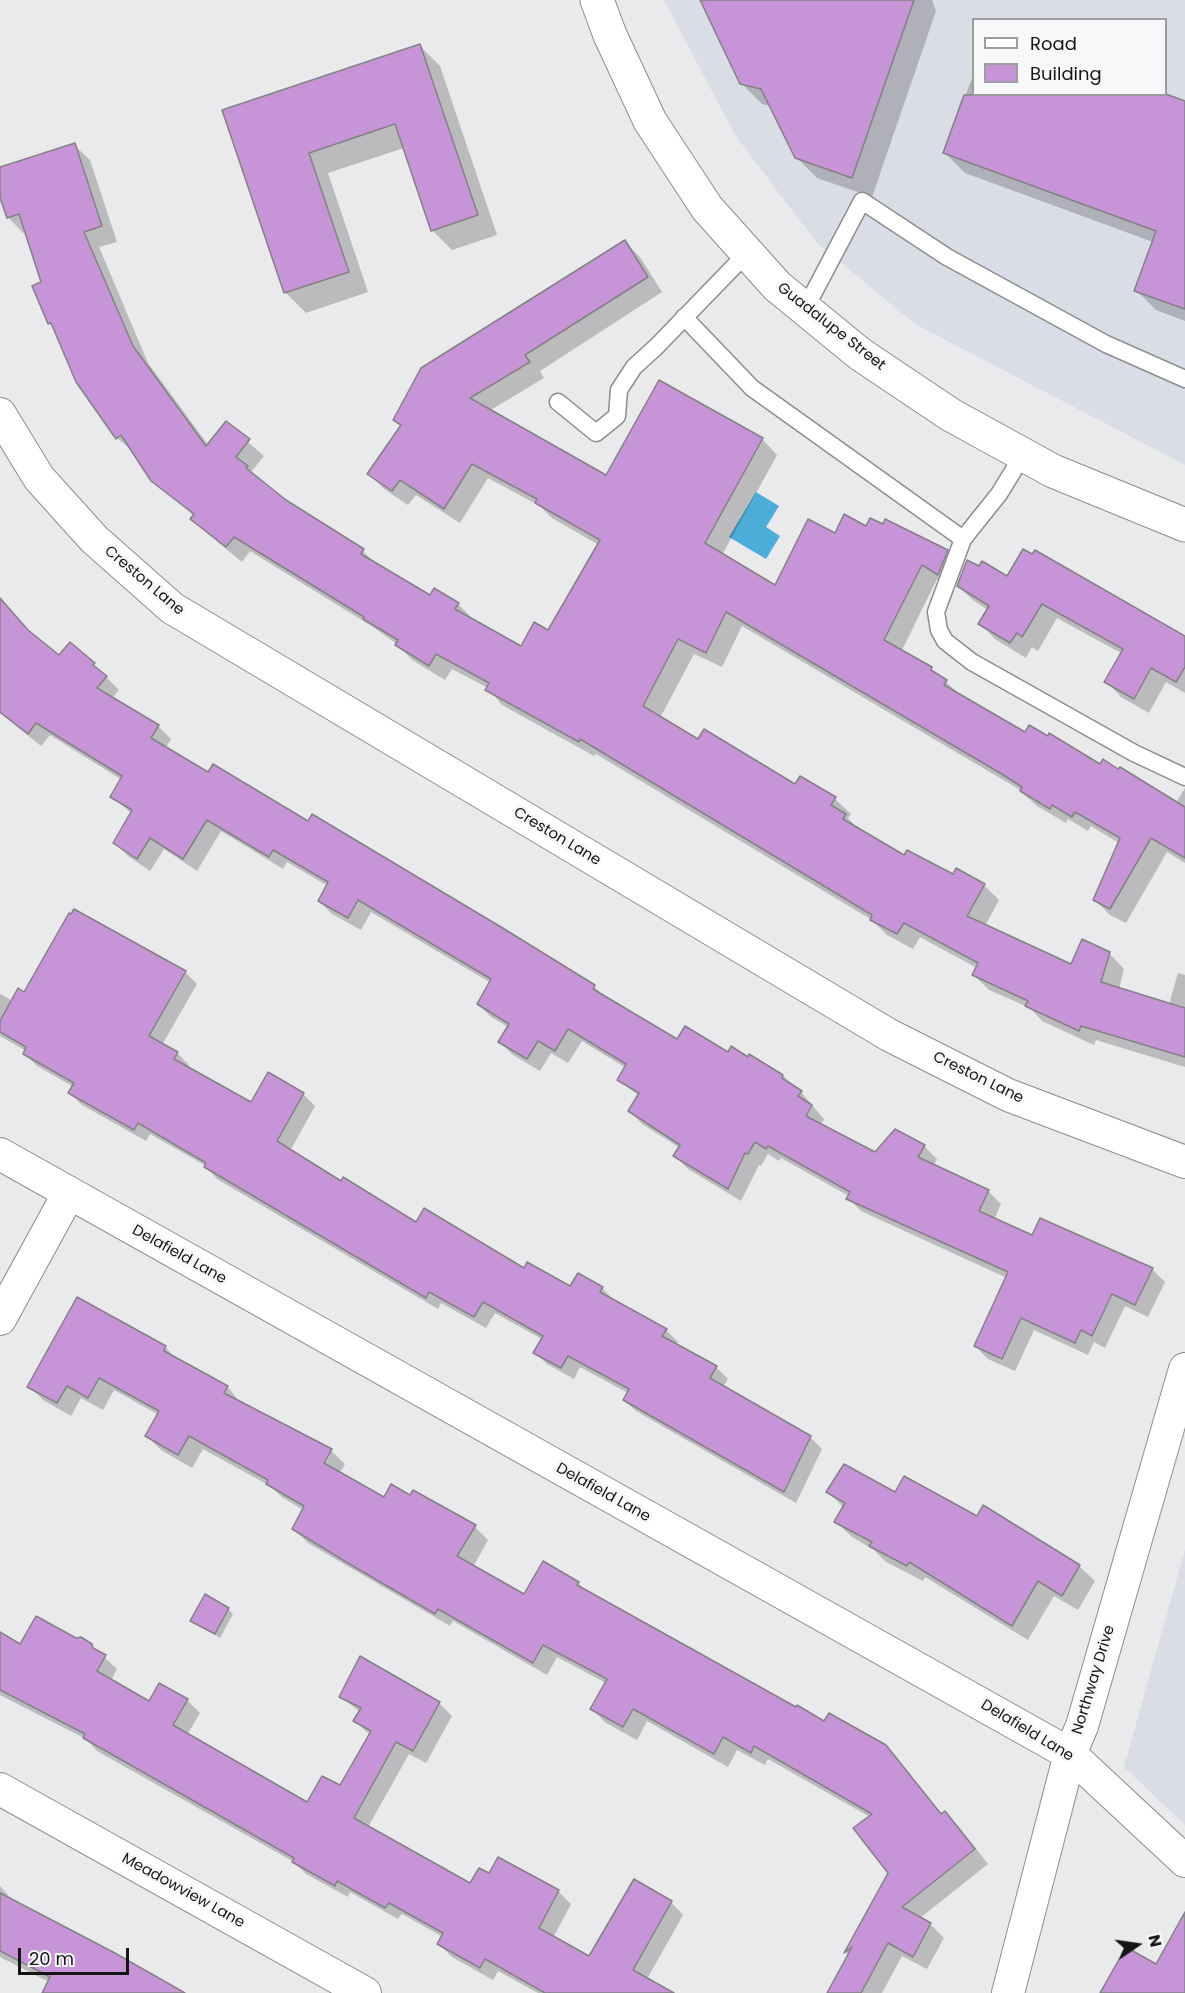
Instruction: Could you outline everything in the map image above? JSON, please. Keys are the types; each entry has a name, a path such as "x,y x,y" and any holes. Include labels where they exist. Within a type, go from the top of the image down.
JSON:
{"street":[{"name":"Guadalupe Street","path":"597,0 610,35 650,121 707,208 777,286 860,354 951,415 1053,471 1185,525"},
{"name":"Creston Lane","path":"0,414 39,478 94,539 172,608 889,1035 1008,1095 1185,1162"},
{"name":"Delafield Lane","path":"0,1154 1070,1754 1185,1861"},
{"path":"0,1319 69,1193"},
{"name":"Northway Drive","path":"1008,1993 1070,1754 1085,1715 1185,1369"},
{"name":"Meadowview Lane","path":"0,1790 365,1993"}],"lane":[{"path":"805,309 862,201 947,257 1106,344 1185,379"},
{"path":"558,402 596,433 617,416 619,390 634,367 747,253"},
{"path":"684,317 752,388 963,539"},
{"path":"1023,455 999,494 963,539 936,612 939,630 945,641 972,662 1134,753 1185,777"}],"shaded area":[{"path":"664,0 1185,0 1185,465 915,324 816,242 735,135"},
{"path":"1185,1549 1185,1825 1124,1767"}],"water":[{"path":"756,492 779,506 766,527 780,536 766,559 729,537"}],"building":[{"path":"700,0 914,0 852,178 795,158 761,89 740,84"},
{"path":"420,44 478,215 431,231 395,124 309,153 349,272 284,293 222,110"},
{"path":"1167,94 1185,101 1185,309 1134,291 1156,231 943,153 964,95"},
{"path":"75,143 102,226 84,232 133,346 206,446 226,421 250,439 236,457 248,466 246,468 286,500 364,549 361,554 430,595 434,588 459,603 455,609 521,646 534,622 548,630 600,540 535,503 537,499 472,464 444,509 400,480 392,491 367,474 401,425 393,420 421,368 625,240 648,277 525,355 530,362 470,398 606,475 659,380 763,438 705,543 775,585 808,519 835,533 844,514 866,526 870,518 883,524 885,519 948,550 938,575 922,565 884,640 932,667 931,670 947,680 944,685 1025,732 1029,725 1048,736 1049,733 1100,764 1103,759 1118,769 1120,767 1185,807 1185,858 1151,838 1110,909 1093,900 1120,838 1075,812 1072,817 1052,805 1050,809 1020,791 1022,787 1000,773 726,612 706,653 678,639 643,706 698,739 704,729 795,784 800,776 836,797 831,805 846,814 843,819 904,855 907,850 953,874 956,868 985,884 967,916 1071,964 1082,939 1110,952 1101,982 1185,1008 1185,1057 1081,1026 1079,1031 1025,1006 1028,1001 972,975 978,963 904,923 897,934 870,920 872,915 580,739 579,742 485,690 489,683 436,654 429,666 395,645 398,640 363,619 364,617 234,537 226,547 190,519 194,514 151,481 121,435 116,439 76,382 51,323 48,324 32,286 41,282 19,214 7,218 0,198 0,167"},
{"path":"1023,549 1032,554 1035,550 1185,636 1185,667 1176,682 1151,668 1134,699 1104,682 1123,649 1042,604 1022,637 1017,633 1010,643 978,624 989,606 957,586 967,560 979,566 982,561 1007,576"},
{"path":"0,598 28,630 59,655 70,642 107,676 97,688 159,725 151,738 208,772 213,764 308,821 312,814 501,927 595,985 593,989 677,1039 685,1026 728,1052 731,1046 748,1057 749,1054 783,1075 782,1078 802,1091 798,1096 812,1105 806,1116 875,1152 895,1129 925,1145 918,1157 989,1190 979,1211 1032,1235 1040,1218 1153,1268 1135,1305 1112,1294 1092,1336 1081,1330 1075,1343 1021,1318 1002,1359 974,1346 1008,1272 846,1199 850,1192 768,1146 766,1149 755,1142 748,1154 745,1153 728,1189 673,1156 680,1145 628,1111 639,1093 617,1080 626,1064 568,1029 555,1051 538,1041 527,1059 498,1042 509,1024 477,1004 491,979 358,900 348,918 318,901 328,882 273,850 269,857 207,820 183,859 150,838 137,859 113,843 132,810 110,797 122,776 36,723 28,734 0,712"},
{"path":"74,909 186,971 149,1036 178,1052 174,1059 251,1102 268,1072 304,1093 277,1141 341,1181 343,1177 416,1222 424,1208 524,1268 527,1262 570,1286 578,1273 603,1287 600,1292 667,1329 662,1336 717,1366 710,1378 811,1436 784,1492 623,1400 629,1389 568,1356 561,1368 533,1353 543,1336 483,1302 474,1317 429,1292 426,1298 204,1167 206,1163 138,1123 134,1130 68,1093 74,1083 23,1054 26,1047 0,1032 0,1021 18,988 24,992 69,913 71,914"},
{"path":"77,1297 166,1346 164,1351 228,1386 224,1393 332,1449 324,1463 384,1497 391,1484 410,1495 413,1490 476,1525 457,1556 524,1594 543,1561 579,1582 577,1585 796,1707 797,1705 824,1721 829,1713 886,1745 941,1814 945,1811 975,1849 902,1907 931,1923 913,1957 888,1943 861,1993 827,1993 852,1947 844,1953 888,1873 853,1828 872,1814 754,1746 751,1753 723,1737 714,1754 633,1709 623,1727 590,1709 607,1679 543,1645 533,1663 438,1609 435,1614 346,1562 292,1529 304,1506 266,1484 268,1480 189,1436 178,1455 145,1436 159,1411 99,1378 88,1398 67,1386 57,1403 27,1387"},
{"path":"844,1464 895,1492 904,1476 977,1516 983,1505 1080,1565 1062,1596 1038,1581 1012,1626 909,1562 907,1566 869,1546 872,1542 834,1522 845,1503 826,1492"},
{"path":"205,1594 229,1608 215,1634 190,1621"},
{"path":"36,1616 92,1644 93,1648 106,1655 97,1671 149,1701 159,1683 188,1699 173,1725 307,1802 322,1776 340,1785 371,1731 353,1721 361,1708 339,1697 360,1656 440,1702 413,1751 396,1742 354,1818 470,1883 479,1868 489,1873 498,1857 559,1890 539,1928 589,1956 634,1879 672,1901 633,1970 674,1993 545,1993 485,1959 480,1968 437,1944 443,1933 389,1903 385,1908 337,1881 335,1886 292,1862 294,1858 83,1738 85,1734 0,1690 0,1632 20,1644"},
{"path":"0,1893 113,1952 185,1993 42,1993 50,1977 0,1951"},
{"path":"1185,1912 1185,1993 1100,1993 1126,1947 1156,1964"}]}
